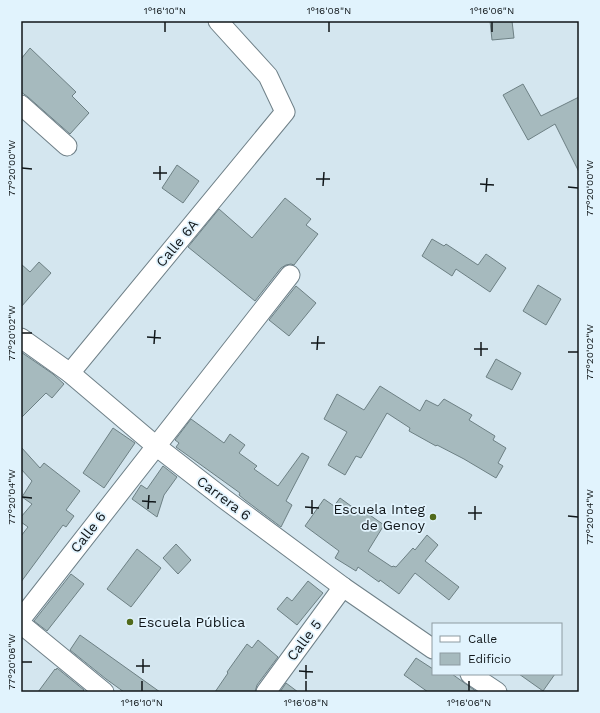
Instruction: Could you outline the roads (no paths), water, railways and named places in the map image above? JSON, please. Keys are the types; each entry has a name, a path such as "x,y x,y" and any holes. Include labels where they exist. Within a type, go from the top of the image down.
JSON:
{"street":[{"name":"Calle 6A","path":"70,373 285,112 268,76 218,21"},
{"path":"21,105 67,146"},
{"name":"Calle 6","path":"21,619 290,275"},
{"name":"Carrera 6","path":"21,338 70,373 156,446 223,498 343,587 432,647"},
{"name":"Calle 5","path":"266,692 343,587"},
{"path":"21,624 104,692"},
{"path":"471,675 496,692"}],"place":[{"name":"Escuela Integ de Genoy","path":"433,517"},
{"name":"Escuela Pública","path":"130,622"}]}
